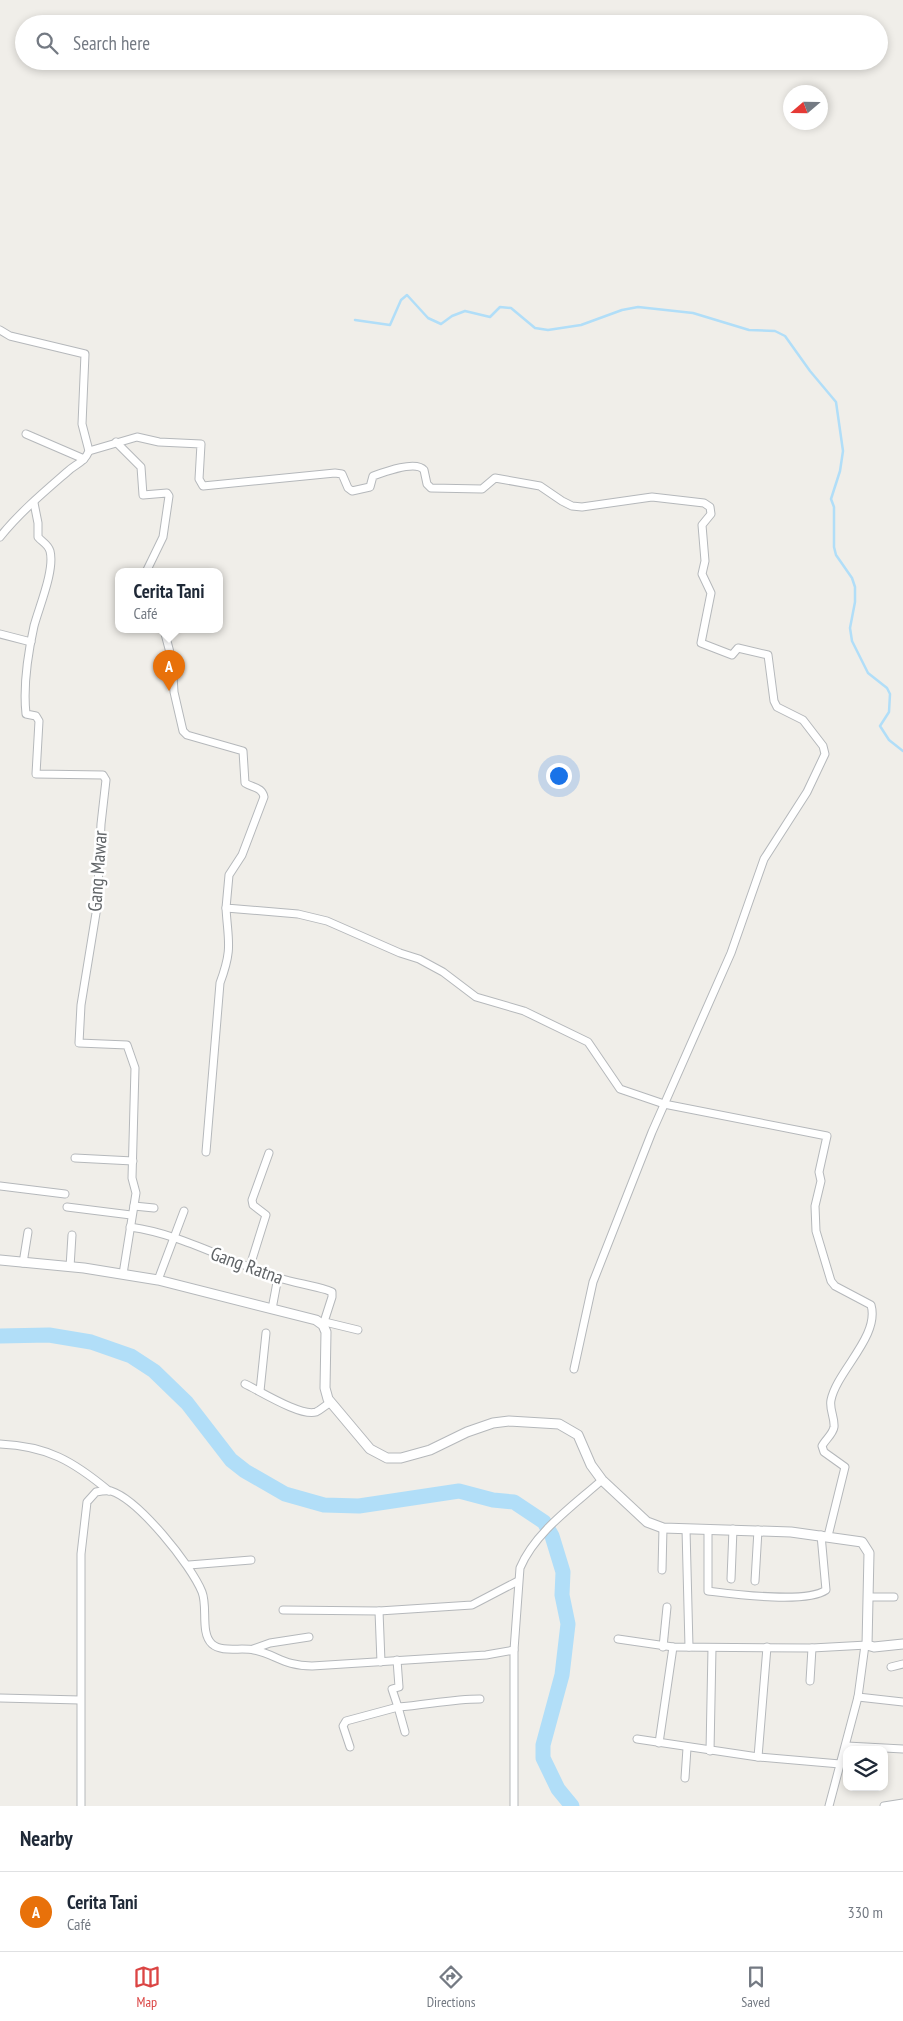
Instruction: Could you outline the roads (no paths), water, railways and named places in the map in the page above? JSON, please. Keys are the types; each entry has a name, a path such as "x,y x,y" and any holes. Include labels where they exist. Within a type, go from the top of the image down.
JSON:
{"street":[{"path":"0,330 10,336 85,354 82,424 89,451"},
{"path":"26,434 84,459"},
{"path":"0,537 18,517 69,470 84,459 89,451 116,442 137,438 159,442 201,444 199,479 200,483 207,486 335,473 342,474 348,488 352,491 370,487 373,476 398,468 420,467 424,470 426,484 431,488 482,489 495,478 540,486 572,506 582,507 652,497 704,503 710,507 711,514 702,525 705,561 702,574 711,593 701,643 732,655 740,648 768,655 774,701 777,706 802,720 823,746 825,754 807,792 764,859 731,954 664,1104 593,1282 574,1369"},
{"path":"116,442 142,467 141,488 143,495 167,493 169,496 162,537 148,568"},
{"name":"Gang Mawar","path":"34,503 37,514 38,537 48,546 51,558 31,642 25,710 27,715 36,716 39,721 36,774 103,775 106,780 101,824 97,902 81,1005 79,1043 122,1045 129,1048 134,1068 132,1178 136,1194 131,1215 123,1274"},
{"path":"165,633 172,660 174,692 183,731 187,735 243,751 245,783 261,789 264,797 242,855 229,875 226,908 230,941 228,960 220,982 206,1152"},
{"path":"0,634 31,642"},
{"path":"226,908 298,914 327,921 400,953 419,959 443,972 476,997 524,1011 588,1042 598,1053 618,1088 664,1104 827,1136 815,1206 816,1231 831,1281 835,1286 871,1305 873,1311 865,1342 838,1383 831,1400 834,1427 822,1446 824,1452 845,1467 825,1536 826,1590 815,1595 782,1597 708,1592 708,1529"},
{"path":"250,1266 266,1215 253,1205 252,1200 270,1153"},
{"path":"74,1158 133,1161"},
{"path":"0,1186 64,1194"},
{"path":"134,1206 154,1208"},
{"path":"67,1207 131,1215"},
{"path":"158,1280 184,1211"},
{"name":"Gang Ratna","path":"130,1227 149,1230 175,1238 278,1278 332,1292 324,1324"},
{"path":"23,1263 28,1232"},
{"path":"70,1267 72,1235"},
{"path":"0,1260 70,1267 158,1280 310,1317 324,1324 358,1330"},
{"path":"272,1309 278,1278"},
{"path":"324,1324 326,1332 325,1388 330,1403 344,1417 365,1446 390,1458 418,1454 467,1432 493,1423 509,1421 559,1424 578,1435 591,1465 602,1480 647,1522 663,1528 758,1530 825,1536 856,1540 866,1546 868,1553 866,1645 858,1697 847,1746"},
{"path":"260,1391 266,1333"},
{"path":"245,1384 281,1403 308,1412 315,1412 330,1403"},
{"path":"0,1444 44,1450 66,1459 109,1490 122,1497 143,1515 189,1565 205,1602 207,1634 212,1644 221,1648 253,1650 298,1666 486,1655 514,1650"},
{"path":"514,1806 514,1650 520,1568 532,1546 556,1521 602,1480"},
{"path":"81,1806 81,1554 85,1512 90,1496 96,1492 109,1490"},
{"path":"662,1570 663,1528"},
{"path":"686,1529 689,1647"},
{"path":"731,1579 732,1529"},
{"path":"755,1581 758,1530"},
{"path":"189,1565 251,1560"},
{"path":"283,1610 379,1611 477,1604 518,1581"},
{"path":"868,1597 894,1597"},
{"path":"663,1647 667,1607"},
{"path":"379,1611 381,1662"},
{"path":"253,1650 270,1643 309,1637"},
{"path":"618,1639 672,1648 812,1648 866,1645 874,1647 903,1644"},
{"path":"758,1757 767,1647"},
{"path":"659,1743 672,1648"},
{"path":"710,1751 712,1648"},
{"path":"810,1681 812,1648"},
{"path":"397,1660 399,1687 392,1689 405,1732"},
{"path":"891,1667 903,1664"},
{"path":"858,1697 903,1702"},
{"path":"0,1698 80,1700"},
{"path":"350,1747 343,1726 346,1721 398,1707 437,1704 458,1699 480,1699"},
{"path":"637,1739 687,1748 758,1757 840,1764"},
{"path":"685,1778 687,1748"},
{"path":"888,1748 903,1749"},
{"path":"829,1806 843,1756"},
{"path":"889,1805 903,1803"}],"waterway":[{"path":"355,320 390,325 401,300 407,295 428,318 441,324 452,316 465,311 490,317 500,307 511,308 535,328 548,330 581,325 622,310 638,307 693,313 749,330 775,331 785,336 810,371 836,402 843,451 840,471 831,499 834,507 834,547 836,555 852,578 855,587 855,602 850,628 852,641 868,673 887,688 890,694 889,712 880,726 889,740 903,751"},
{"path":"0,1336 49,1335 91,1342 131,1356 154,1371 187,1403 231,1460 245,1471 285,1494 324,1505 359,1506 459,1491 493,1500 514,1502 544,1522 552,1536 563,1572 562,1595 568,1624 562,1675 543,1745 543,1758 558,1789 572,1806"}],"place":[{"name":"Cerita Tani","path":"169,691"}]}
